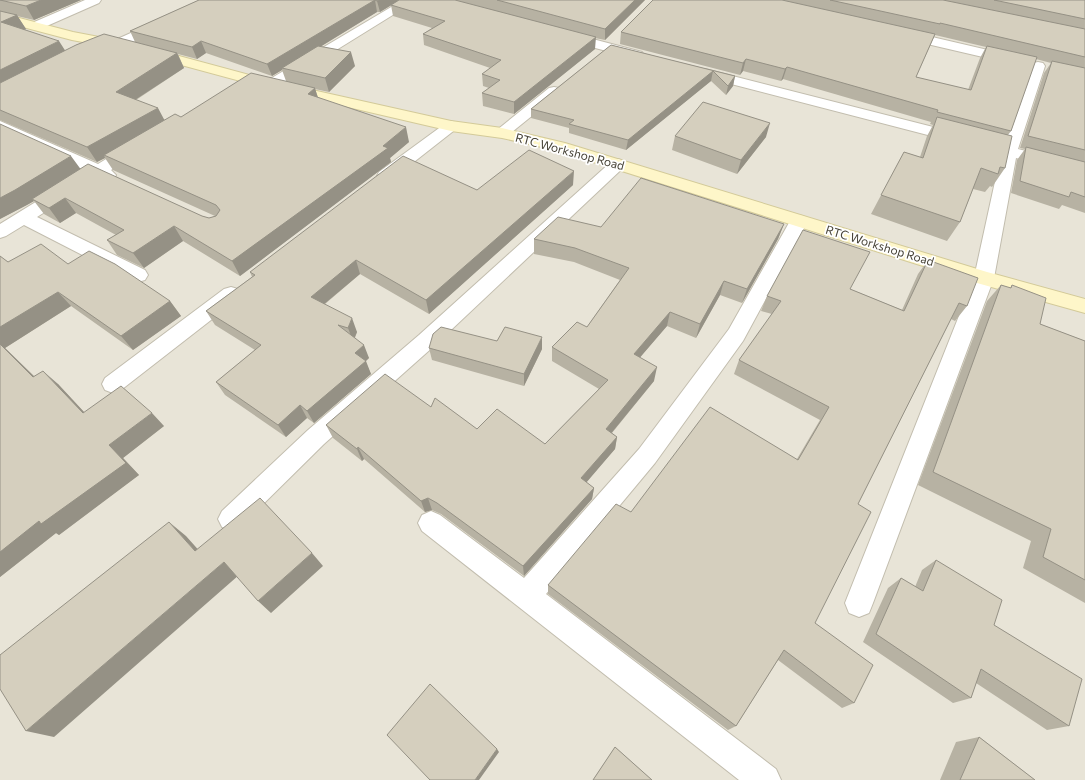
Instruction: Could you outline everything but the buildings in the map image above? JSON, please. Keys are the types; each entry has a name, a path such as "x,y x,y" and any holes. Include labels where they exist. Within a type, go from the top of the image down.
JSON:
{"street":[{"path":"36,26 95,0"},
{"path":"85,54 214,0"},
{"path":"270,85 411,0"},
{"name":"RTC Workshop Road","path":"0,17 112,43 270,85 451,126 502,133 559,146 984,278 1085,306"},
{"path":"860,603 984,278 1009,153 1044,67 891,32"},
{"path":"556,33 647,57"},
{"path":"596,57 618,37"},
{"path":"693,70 1009,153 1085,171"},
{"path":"232,92 252,80"},
{"path":"502,133 567,81"},
{"path":"0,126 126,183"},
{"path":"370,188 451,126"},
{"path":"0,232 98,170 152,139"},
{"path":"231,519 316,437 426,341 618,164"},
{"path":"22,218 138,275"},
{"path":"526,596 647,456 736,336 799,221"},
{"path":"113,384 245,284"},
{"path":"430,523 526,596 663,704 765,780"}],"shaded area":[{"path":"0,0 1085,0 1085,780 0,780"}]}
